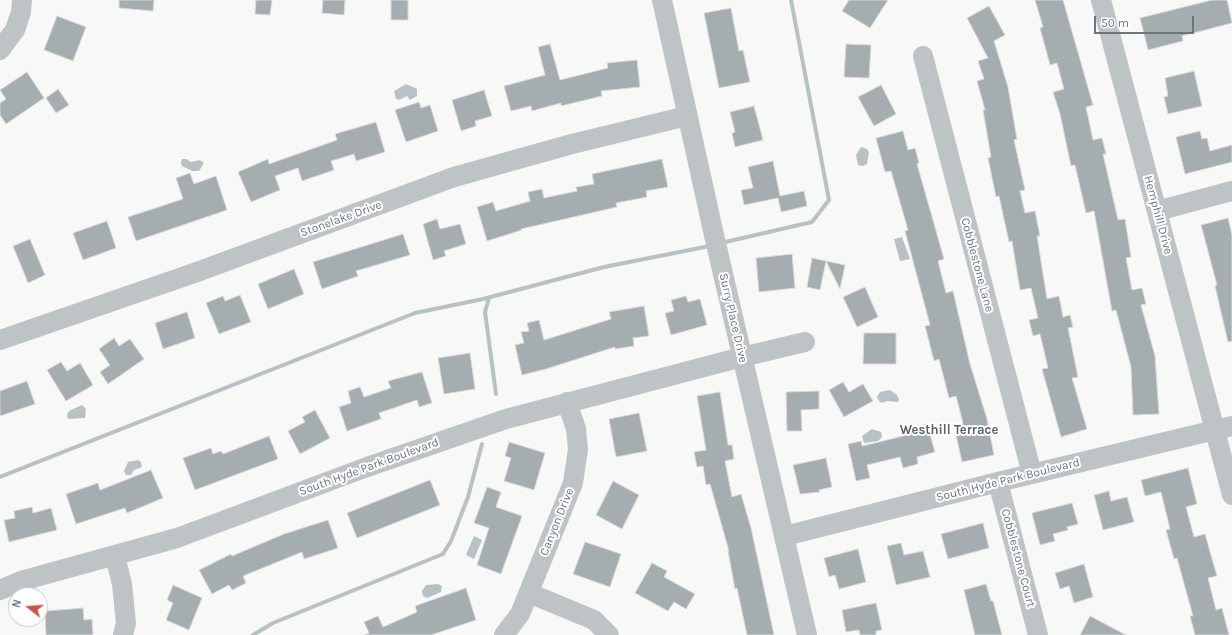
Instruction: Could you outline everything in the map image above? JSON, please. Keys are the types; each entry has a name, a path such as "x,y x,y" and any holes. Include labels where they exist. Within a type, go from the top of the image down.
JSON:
{"street":[{"path":"0,50 15,30 21,12 22,0"},
{"name":"Surry Place Drive","path":"662,0 716,244 807,635"},
{"name":"Hemphill Drive","path":"1101,0 1157,211 1224,428 1232,495"},
{"name":"Cobblestone Lane","path":"923,56 1032,474"},
{"name":"Stonelake Drive","path":"0,340 197,272 454,177 572,144 687,116"},
{"path":"1157,211 1232,191"},
{"name":"South Hyde Park Boulevard","path":"0,590 21,581 115,556 217,524 438,442 506,419 567,402 805,342"},
{"name":"Canyon Drive","path":"504,635 520,614 573,483 576,471 578,449 576,430 567,402"},
{"name":"South Hyde Park Boulevard","path":"785,536 998,482 1224,428"},
{"name":"Cobblestone Court","path":"998,482 1038,635"},
{"path":"115,556 122,584 126,623 123,635"},
{"path":"529,592 594,620 609,635"}],"shaded area":[{"path":"406,84 417,89 417,96 410,100 407,96 399,100 396,99 394,91"},
{"path":"861,147 867,149 869,152 867,164 863,166 858,165 856,155"},
{"path":"182,159 186,159 191,162 200,160 204,163 199,171 192,171 182,166"},
{"path":"902,237 910,259 900,261 894,239"},
{"path":"890,390 897,395 899,400 898,402 887,401 882,403 879,401 877,397 880,392"},
{"path":"82,405 86,409 85,418 68,419 67,415 69,411"},
{"path":"872,429 881,432 882,437 878,441 864,443 862,436"},
{"path":"138,460 141,462 142,467 134,470 131,475 126,475 124,471 128,462"},
{"path":"474,536 482,540 474,559 466,555"},
{"path":"438,584 442,586 441,592 427,598 423,596 422,591 426,585"}],"building":[{"path":"119,0 154,0 153,11 119,8"},
{"path":"256,0 272,0 270,15 255,14"},
{"path":"323,0 345,0 344,15 322,13"},
{"path":"391,0 408,0 408,20 391,20"},
{"path":"849,0 888,0 870,28 842,11"},
{"path":"1035,0 1063,0 1093,105 1086,107 1093,140 1102,138 1106,154 1103,154 1118,220 1125,219 1131,257 1126,258 1132,290 1142,288 1146,304 1141,305 1155,356 1159,414 1133,415 1131,367 1116,310 1112,311 1094,211 1086,213 1075,165 1071,166 1060,114 1053,92 1064,89 1057,63 1050,65 1040,28 1043,27"},
{"path":"1212,0 1227,0 1232,23 1182,36 1183,41 1148,50 1140,18"},
{"path":"989,6 1005,35 994,41 1008,87 1017,139 1014,140 1025,190 1020,191 1025,213 1035,211 1040,236 1037,236 1047,299 1059,296 1063,317 1070,315 1073,327 1068,328 1078,377 1072,378 1087,429 1061,437 1042,369 1048,368 1040,334 1033,336 1029,320 1038,318 1031,288 1020,290 1012,241 1009,242 999,196 996,197 988,158 991,157 983,110 985,110 977,81 984,79 978,61 988,58 967,18"},
{"path":"731,8 739,51 743,50 750,82 719,88 704,13"},
{"path":"57,16 86,27 73,61 44,50"},
{"path":"550,44 560,80 608,68 607,63 637,60 640,87 601,91 602,96 561,106 561,103 532,111 531,106 511,111 504,86 545,75 538,47"},
{"path":"846,44 871,45 869,78 844,77"},
{"path":"1194,71 1202,106 1168,114 1164,97 1168,96 1165,78"},
{"path":"27,72 44,98 6,124 0,115 0,103 6,99 0,90"},
{"path":"881,85 896,114 874,126 858,97"},
{"path":"58,89 69,105 56,113 46,98"},
{"path":"484,90 492,116 475,121 476,126 461,131 452,100"},
{"path":"419,102 421,108 430,105 438,131 406,142 395,110"},
{"path":"754,106 763,140 735,147 732,133 735,132 730,112"},
{"path":"376,122 385,152 356,161 354,154 331,161 334,170 302,181 298,168 275,176 280,190 251,202 238,172 268,159 269,164 337,140 335,134"},
{"path":"903,131 908,150 915,148 919,163 917,164 944,259 938,261 946,293 953,291 970,364 987,419 994,455 962,462 956,435 963,433 961,424 963,423 956,396 949,398 939,359 934,361 925,326 930,325 905,231 908,230 891,171 885,172 876,138"},
{"path":"1200,131 1202,139 1207,138 1210,151 1232,145 1232,162 1185,174 1176,137"},
{"path":"662,159 668,187 646,191 647,197 616,203 617,207 521,229 522,230 487,241 477,207 493,202 496,211 530,201 528,192 542,189 544,198 577,191 576,187 594,184 592,174"},
{"path":"773,161 780,196 804,191 807,206 781,212 778,198 744,205 741,190 753,188 748,167"},
{"path":"190,173 194,184 216,176 227,210 136,241 128,217 183,199 176,178"},
{"path":"1228,218 1232,235 1232,341 1228,342 1215,286 1217,285 1201,225"},
{"path":"437,219 440,229 460,224 466,244 444,251 446,256 433,260 423,224"},
{"path":"107,221 116,248 83,260 73,233"},
{"path":"403,234 410,255 356,271 358,276 322,289 313,262"},
{"path":"30,239 45,275 28,283 13,246"},
{"path":"792,254 795,288 759,292 756,258"},
{"path":"812,258 826,261 820,290 807,287"},
{"path":"826,261 845,265 840,289"},
{"path":"294,269 304,294 268,309 258,284"},
{"path":"865,287 878,317 857,327 843,297"},
{"path":"240,295 251,322 219,334 206,303 223,296 225,301"},
{"path":"686,296 688,302 700,299 707,325 671,335 665,313 674,311 671,300"},
{"path":"644,306 649,336 633,338 634,346 615,349 615,347 522,375 515,345 524,343 521,332 529,331 527,323 539,320 544,340 611,319 609,312"},
{"path":"187,312 195,338 163,349 155,323"},
{"path":"864,333 896,333 896,364 863,364"},
{"path":"114,338 119,346 130,339 144,359 108,384 100,372 110,365 99,349"},
{"path":"470,353 475,389 444,394 438,358"},
{"path":"61,362 67,371 80,363 93,385 66,401 47,370"},
{"path":"422,372 432,403 419,407 417,400 379,413 381,419 347,431 339,407 351,403 348,391 360,387 364,397 391,388 388,381"},
{"path":"27,381 35,404 0,416 0,391"},
{"path":"843,382 849,392 863,384 873,401 844,417 829,390"},
{"path":"819,391 819,409 801,410 802,431 787,431 786,392"},
{"path":"720,392 728,445 732,445 734,459 725,461 732,497 741,494 751,528 774,635 747,635 737,588 735,589 729,551 710,484 706,485 703,466 697,467 694,452 706,450 697,396"},
{"path":"315,410 330,438 300,454 288,431 305,422 302,417"},
{"path":"639,413 647,451 616,457 609,419"},
{"path":"927,424 935,452 917,457 918,464 903,468 900,457 867,465 870,478 856,481 848,444 861,441 862,446 903,436 902,430"},
{"path":"269,436 278,459 195,490 183,458 211,448 213,454 221,451 223,454"},
{"path":"509,442 545,453 534,490 504,481 511,458 505,456"},
{"path":"826,458 832,487 819,490 820,492 800,494 793,465"},
{"path":"1188,468 1197,504 1186,507 1194,537 1205,534 1217,576 1208,578 1216,610 1222,608 1229,635 1195,635 1190,616 1193,616 1177,558 1174,559 1166,530 1170,529 1161,492 1145,496 1141,480"},
{"path":"151,470 163,498 127,513 125,508 76,524 66,494 98,483 100,490"},
{"path":"430,480 440,505 357,538 347,513"},
{"path":"613,481 639,495 622,529 596,515"},
{"path":"487,487 501,492 496,507 522,516 501,574 477,565 489,528 474,523"},
{"path":"1109,491 1111,501 1127,497 1134,522 1103,530 1094,495"},
{"path":"1072,503 1078,524 1067,527 1068,530 1053,534 1055,541 1040,545 1032,513"},
{"path":"32,507 33,513 51,508 57,530 9,542 4,520 15,518 14,511"},
{"path":"328,520 338,548 304,559 302,552 243,576 246,583 232,590 229,585 212,594 199,570 231,554 232,556 284,534"},
{"path":"983,523 989,548 948,559 941,534"},
{"path":"585,542 621,554 610,587 573,574"},
{"path":"901,543 904,555 923,551 930,577 896,585 887,546"},
{"path":"858,549 866,582 839,589 835,575 829,577 824,558"},
{"path":"652,563 667,571 664,577 695,594 686,609 674,602 668,611 635,593"},
{"path":"1084,564 1093,597 1074,603 1069,586 1060,589 1055,573"},
{"path":"986,584 991,601 993,601 1002,635 975,635 964,590"},
{"path":"173,585 202,598 189,630 166,620 173,603 167,600"},
{"path":"466,588 476,620 431,635 364,635 369,633 364,622 378,616 383,627 417,612 415,606"},
{"path":"876,603 882,630 876,631 876,635 860,635 859,630 846,632 842,610"},
{"path":"83,608 84,620 92,619 93,635 46,635 46,627 48,627 48,611"},
{"path":"1090,616 1126,635 1080,635"}],"waterway":[{"path":"721,243 812,222 829,200 791,0"},
{"path":"0,477 415,313 483,299 604,267 710,246"},
{"path":"489,298 485,312 496,394"},
{"path":"253,635 273,623 443,554 451,541 468,497 482,444"}],"district":[{"name":"Westhill Terrace","path":"949,430"}]}
